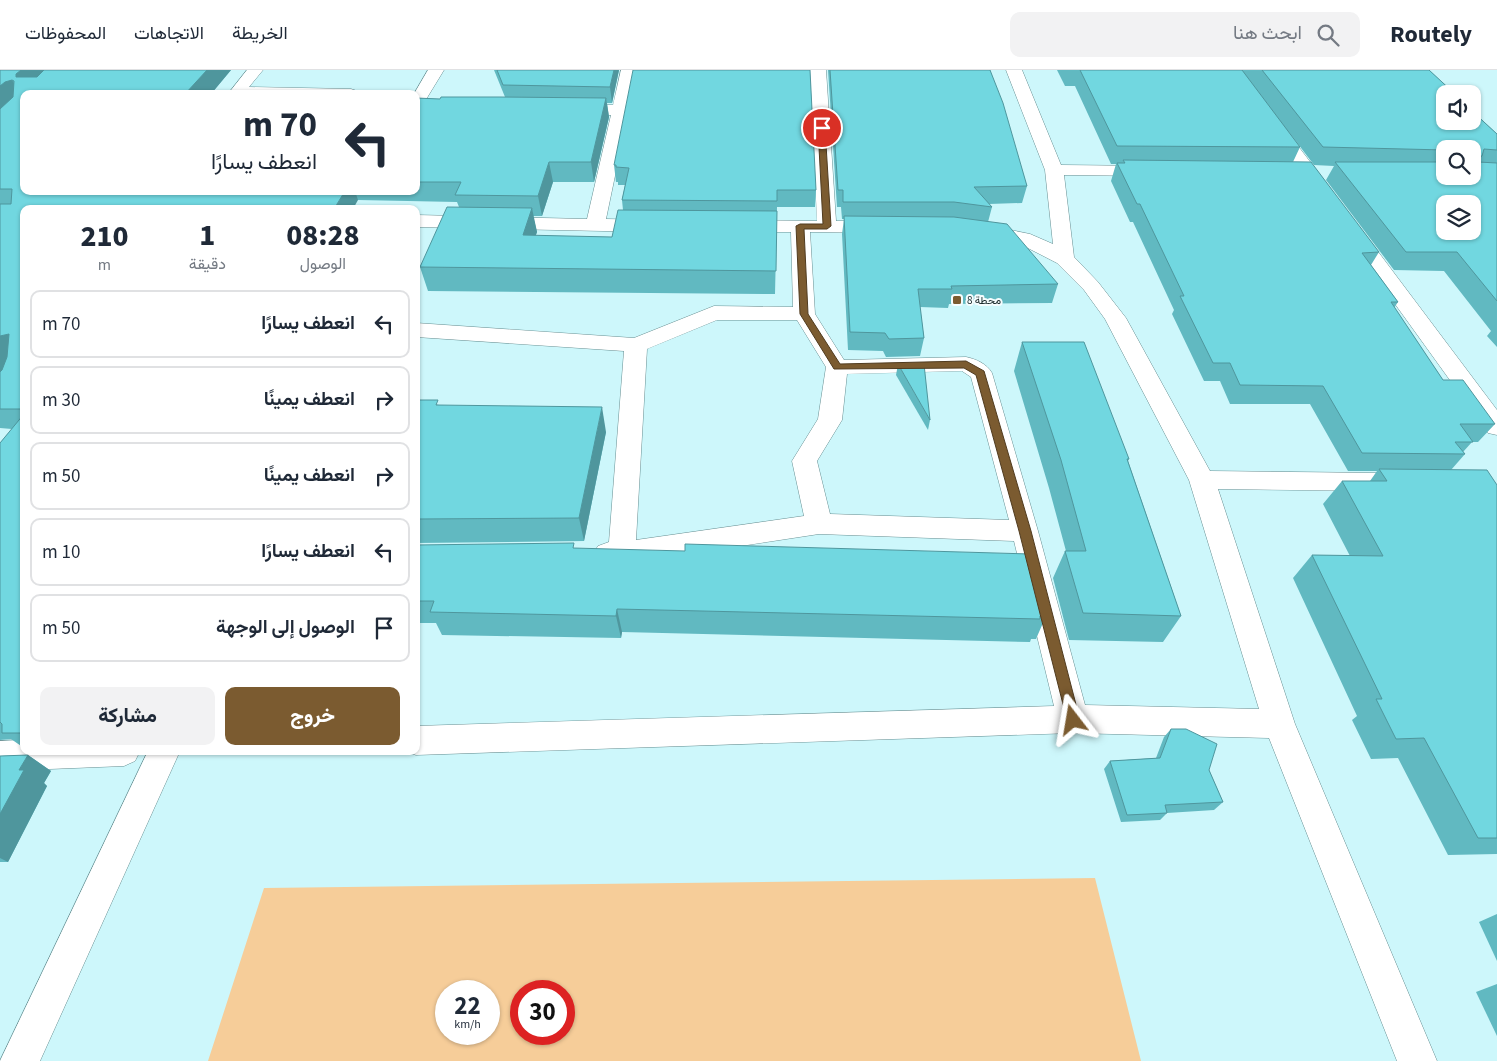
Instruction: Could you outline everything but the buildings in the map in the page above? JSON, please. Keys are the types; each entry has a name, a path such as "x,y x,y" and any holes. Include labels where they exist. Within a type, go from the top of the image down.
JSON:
{"street":[{"path":"238,90 255,70"},
{"path":"420,97 436,70"},
{"path":"595,226 629,70"},
{"path":"818,70 827,226"},
{"path":"1014,70 1054,170 1064,259"},
{"path":"1232,70 1320,173 1337,209 1497,427"},
{"path":"420,107 436,108"},
{"path":"552,109 619,110"},
{"path":"1054,170 1172,171"},
{"path":"1290,173 1320,173"},
{"path":"420,225 673,226"},
{"path":"712,226 903,227"},
{"path":"800,226 804,314 837,367 830,420 804,460 819,524"},
{"path":"960,228 1023,238 1040,245 1064,259 1091,286 1115,318 1202,480 1279,724 1417,1061"},
{"path":"420,330 636,345 714,313 804,314"},
{"path":"622,553 636,345"},
{"path":"837,367 966,364 981,373 1025,531 1073,720"},
{"path":"1202,480 1399,482"},
{"path":"583,554 622,553 819,524 1025,531"},
{"path":"420,741 1073,720 1279,724"},
{"path":"0,756 25,755"},
{"path":"20,1061 162,755"}],"shaded area":[{"path":"1095,878 1141,1061 208,1061 264,888"}],"place":[{"name":"محطة 8","path":"957,300"}],"route":[{"path":"822,128 827,226 800,226 804,314 837,367 966,364 981,373 1025,531 1073,720"}]}
